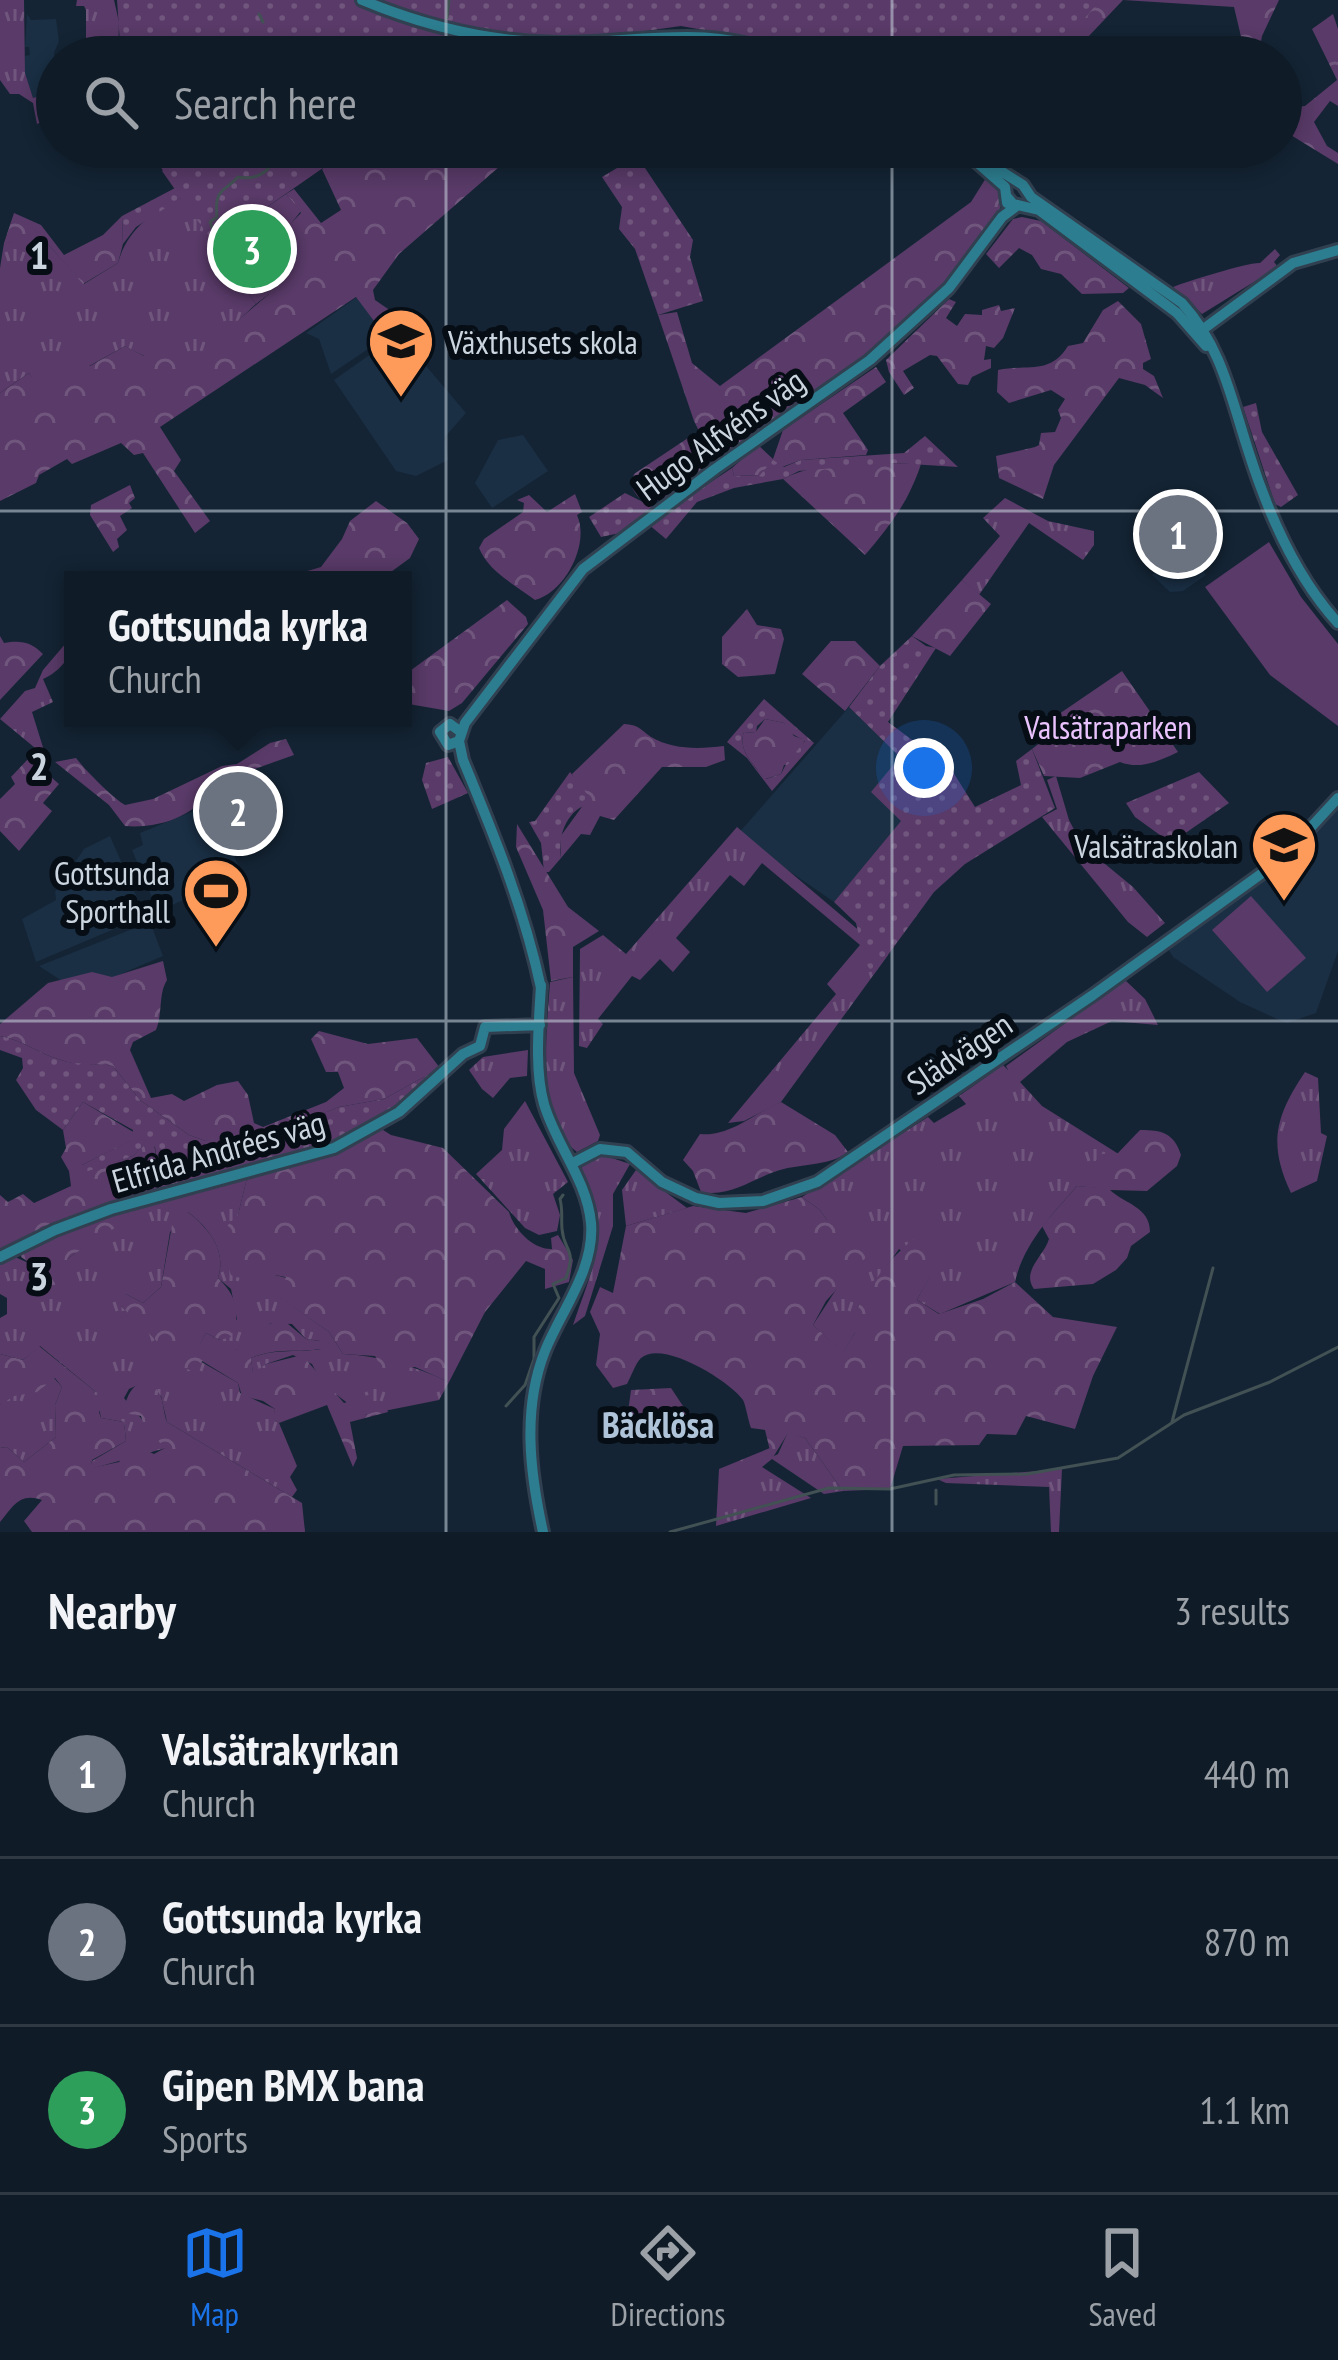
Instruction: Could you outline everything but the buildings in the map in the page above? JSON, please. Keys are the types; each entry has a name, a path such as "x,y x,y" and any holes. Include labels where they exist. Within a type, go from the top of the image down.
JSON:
{"street":[{"path":"362,0 424,22 494,36"},
{"path":"662,36 703,36"},
{"path":"984,168 1014,200 1039,210 1199,328"},
{"path":"994,168 1182,303 1224,365 1253,468 1279,533 1305,580 1338,623"},
{"path":"1014,200 1023,187"},
{"name":"Hugo Alfvéns väg","path":"540,1024 541,988 531,938 456,735 592,560 870,360 949,288 1023,187"},
{"path":"1199,328 1293,263 1338,250"},
{"name":"Slädvägen","path":"571,1164 600,1149 627,1152 679,1191 719,1203 763,1201 817,1182 1109,984 1261,874 1338,798"},
{"path":"540,1024 543,1101 591,1221 588,1254 543,1355 533,1398 531,1458 543,1532"},
{"name":"Elfrida Andrées väg","path":"0,1257 96,1214 304,1159 363,1134 418,1096 463,1054 480,1046 485,1027 540,1024"}],"shaded area":[{"path":"27,14 31,20 56,19 58,36 36,36 33,98 25,73 25,56 30,55 25,47"},
{"path":"357,297 386,337 331,374 319,339 306,333"},
{"name":"Växthusets skola","path":"399,334 466,413 445,437 448,460 416,476 396,471 334,380"},
{"path":"523,435 548,471 492,508 475,483 498,440"},
{"path":"1202,540 1210,553 1201,566 1206,575 1183,591 1170,592 1152,575"},
{"path":"849,707 901,757 902,820 834,902 737,835"},
{"path":"213,803 241,872 158,912 132,850 143,845 140,833"},
{"name":"Valsätraskolan","path":"1338,807 1338,951 1316,1013 1287,1023 1240,1002 1173,957 1168,949 1294,854"},
{"path":"110,836 145,916 36,962 22,919 56,900 55,892 84,849"},
{"path":"150,922 163,956 79,992 39,966"}],"green space":[{"path":"0,0 24,0 25,73 36,97 36,119 33,103 10,94 0,80"},
{"path":"77,0 114,0 119,36 86,36 86,10 76,6"},
{"path":"117,0 1100,0 1070,36 737,36 681,26 609,36 120,36"},
{"path":"962,0 1123,0 1089,36 953,36"},
{"path":"1123,0 1279,0 1262,36 1241,36 1234,7"},
{"path":"1333,14 1338,29 1338,106 1330,101 1314,122 1327,146 1338,153 1338,164 1302,142 1302,106 1337,80 1312,29"},
{"path":"161,168 320,168 214,243 181,198 136,227 123,244 122,216 175,188"},
{"path":"323,168 214,244 256,304 198,355 173,364 125,346 41,393 29,373 0,393 4,243 46,242 84,284 118,263 127,241 142,224 181,198 162,171"},
{"path":"498,168 399,254 373,290 375,300 391,311 393,328 386,337 356,297 160,427 181,460 174,471 210,521 195,533 143,453 134,455 121,443 72,464 67,459 39,475 36,483 0,501 0,393 29,373 42,392 82,364 90,366 125,346 144,356 163,346 180,363 200,353 269,294 274,266 293,243 289,225 301,213 286,194 294,189 321,223 341,210 322,169"},
{"path":"617,168 645,168 693,240 690,257 703,301 658,315 635,249 619,229 622,207 602,177"},
{"path":"986,178 1001,191 1000,213 946,281 867,353 726,457 712,457 694,421 658,315 677,312 692,363 720,386 971,202"},
{"path":"286,194 301,211 289,226 293,243 274,266 269,294 256,304 213,244"},
{"path":"14,213 41,225 64,255 103,235 122,216 118,263 83,284 46,242 4,243"},
{"path":"1013,219 1041,221 1129,288 1123,293 1082,294 1061,274 1041,269 1032,255 1019,248 999,268 986,254"},
{"path":"1275,249 1280,255 1274,262 1278,267 1202,314 1173,287 1260,263"},
{"path":"949,299 956,302 946,318 957,326 965,314 982,315 982,310 999,305 1001,311 1015,308 1003,338 994,348 986,346 984,360 991,359 991,368 972,377 968,385 958,384 937,356 930,355 903,371 914,388 904,395 886,360"},
{"path":"1118,301 1141,324 1151,359 1143,363 1143,369 1154,376 1163,398 1145,385 1119,378 1054,465 1043,499 999,478 996,456 1035,447 1041,433 1055,432 1065,399 1051,390 1009,403 997,392 998,370 1054,361 1068,346 1083,343 1103,310"},
{"path":"876,367 886,382 843,413 868,450 866,455 801,460 760,475 734,476 732,468 758,445 773,459 783,430"},
{"path":"1256,403 1262,432 1298,495 1281,507 1275,504 1243,407"},
{"path":"925,436 958,467 894,463 799,471 697,502 666,539 648,524 732,468 734,476 760,475 773,460 784,467 801,460 904,453"},
{"path":"688,438 702,464 700,473 663,498 645,501 637,496 631,485 634,474"},
{"path":"921,464 898,512 865,555 783,479 832,465"},
{"path":"130,485 135,498 129,503 132,508 120,516 127,530 117,539 119,547 113,552 90,515 91,505"},
{"path":"625,493 655,508 620,533 601,537 589,517"},
{"path":"575,494 582,512 577,515 578,552 565,577 535,600 496,571 479,548 484,539 523,512 524,503 517,500 529,495 547,512"},
{"path":"1005,498 1048,521 1094,531 1094,545 1083,560 1029,523 979,595 962,580 1000,536 983,518"},
{"path":"376,501 407,523 419,539 410,558 392,571 307,571 321,567 350,521"},
{"path":"1269,542 1301,597 1338,644 1338,726 1270,675 1205,587"},
{"path":"962,580 991,604 950,656 912,636"},
{"path":"507,600 526,617 528,624 462,703 449,711 412,705 412,669"},
{"path":"747,609 757,625 781,629 784,639 775,674 738,677 722,664 722,637"},
{"path":"0,636 4,643 25,643 43,654 0,700"},
{"path":"912,636 936,648 888,722 951,769 975,807 1021,785 1016,761 1032,749 1055,808 965,864 934,892 874,974 865,963 856,923 834,902 901,821 871,792 900,757 849,707 880,666"},
{"path":"831,641 855,641 880,666 845,711 802,674"},
{"path":"64,645 64,663 43,679 53,702 32,712 46,757 0,719 25,691 35,688"},
{"name":"Valsätraparken","path":"1122,671 1178,752 1142,765 1120,762 1080,778 1044,776 1032,749 1058,729 1059,714"},
{"path":"764,699 814,743 772,791 747,758 727,742","holes":["765,719 784,723 787,731 805,741 793,763 787,762 781,774 766,779 752,763 742,738 744,732 756,733"]},
{"path":"765,719 784,723 794,736 805,740 793,764 765,779 748,757 742,738 744,732 755,733"},
{"path":"624,724 677,746 724,746 725,760 706,767 662,767 614,820 600,816 590,835 581,834 561,858 560,837 584,804 572,774"},
{"path":"286,739 294,755 212,784 188,812 151,825 125,826 109,805 55,762 76,758 125,805 153,799"},
{"path":"448,757 468,793 432,809 422,780 426,763"},
{"path":"29,758 59,784 43,803 52,811 19,851 0,831 0,799 15,784 11,777"},
{"path":"570,772 594,803 571,816 563,831 561,858 544,872 541,843 529,822 535,821"},
{"path":"1199,772 1229,803 1171,843 1135,817 1126,803"},
{"path":"1056,776 1082,845 1133,887 1165,923 1147,937 1128,922 1042,817 1057,809 1047,780"},
{"path":"517,824 568,907 599,931 573,947 573,977 551,981 543,910 516,847"},
{"path":"737,827 888,955 781,1102 744,1121 728,1123 836,994 827,984 860,945 762,863 744,886 730,875 676,938 690,952 673,972 660,959 640,980 632,976 598,1019 603,1024 587,1048 579,1046 580,949 603,935 626,954"},
{"path":"1251,896 1306,958 1267,992 1212,930"},
{"path":"163,961 167,980 156,1030 133,1042 130,1050 151,1098 172,1094 184,1101 238,1081 248,1095 254,1123 263,1127 326,1102 344,1088 338,1072 326,1072 311,1039 319,1031 368,1044 417,1038 440,1068 384,1099 339,1107 266,1137 206,1141 189,1135 140,1100 113,1066 70,1063 0,1036 0,1024 48,983 92,972 112,977"},
{"path":"573,977 574,1073 600,1135 598,1141 577,1152 555,1119 547,1073 550,982"},
{"path":"1125,980 1145,999 1158,1025 1112,1021 1067,1042 1020,1082 1042,1106 1117,1153 1108,1189 1077,1186 1032,1242 1015,1282 940,1314 917,1300 931,1274 899,1249 858,1307 855,1333 843,1353 813,1325 841,1282 854,1220 827,1220 802,1197 928,1117 934,1123 966,1104 959,1096 1003,1065 1008,1070 1006,1066"},
{"path":"0,1036 64,1061 113,1066 140,1100 189,1135 206,1141 266,1136 339,1107 384,1099 440,1068 411,1096 345,1136 272,1163 157,1193 166,1167 157,1161 155,1147 148,1142 133,1156 82,1173 82,1165 131,1140 133,1130 83,1102 63,1130 36,1110 16,1080 22,1058 0,1050"},
{"path":"528,1050 527,1076 510,1078 493,1098 469,1070 483,1057"},
{"path":"1305,1072 1318,1078 1321,1133 1327,1136 1317,1181 1291,1193 1279,1160 1278,1131"},
{"path":"525,1101 568,1182 553,1194 560,1215 557,1231 539,1235 525,1228 476,1174 502,1150 504,1129"},
{"path":"83,1102 135,1133 132,1140 82,1165 88,1170 133,1156 148,1141 154,1144 157,1161 166,1167 140,1208 67,1259 65,1283 37,1288 33,1265 21,1257 23,1240 0,1249 0,1195 8,1202 23,1194 34,1203 71,1186 61,1157 66,1148 63,1130"},
{"path":"781,1102 835,1135 848,1152 774,1172 730,1190 701,1192 683,1160 700,1134 732,1128"},
{"path":"380,1128 443,1148 509,1212 526,1238 552,1249 551,1238 558,1235 573,1260 569,1282 545,1289 545,1269 526,1261 485,1312 449,1382 415,1367 407,1368 410,1375 403,1382 382,1368 375,1356 343,1354 329,1332 278,1296 286,1277 275,1275 261,1285 231,1275 224,1254 225,1228 238,1215 247,1178 333,1152"},
{"path":"1140,1130 1166,1134 1181,1155 1177,1166 1147,1191 1110,1190 1141,1211 1150,1232 1131,1246 1116,1270 1093,1284 1034,1289 1030,1276 1049,1239 1042,1226 1077,1186 1106,1188 1095,1179 1092,1165 1102,1154 1118,1153"},
{"path":"603,1155 630,1164 613,1194 613,1226 585,1316 573,1325 596,1249 594,1216 580,1170 588,1159"},
{"path":"636,1170 687,1208 626,1226 622,1190"},
{"path":"247,1178 238,1215 275,1275 287,1278 279,1296 329,1332 343,1354 398,1363 449,1382 439,1400 364,1415 328,1387 312,1364 293,1355 266,1364 253,1375 251,1358 321,1349 320,1341 306,1339 292,1324 271,1323 238,1350 199,1345 206,1333 220,1340 237,1319 231,1289 218,1278 220,1259 214,1241 188,1212 170,1232 161,1287 143,1303 126,1294 121,1306 151,1333 238,1383 240,1393 275,1409 274,1419 297,1466 290,1477 297,1490 292,1497 167,1422 161,1396 142,1383 129,1389 124,1398 166,1448 90,1469 92,1461 126,1441 124,1422 101,1418 96,1392 40,1346 23,1360 0,1354 0,1318 7,1314 7,1298 0,1294 0,1265 15,1257 33,1265 67,1259 149,1202"},
{"path":"802,1197 827,1220 854,1220 871,1231 869,1254 826,1301 813,1325 843,1352 855,1333 849,1325 869,1288 917,1237 934,1239 942,1247 917,1300 939,1314 1015,1282 1053,1317 1117,1327 1075,1429 1026,1416 1016,1435 987,1434 979,1445 903,1446 890,1489 843,1491 805,1438 788,1433 772,1459 765,1430 751,1428 743,1400 695,1365 651,1354 641,1358 627,1384 613,1388 596,1365 600,1334 590,1312 600,1287 613,1293 626,1226 693,1206 746,1213"},
{"path":"188,1212 214,1241 220,1258 218,1278 233,1298 236,1312 231,1337 220,1340 206,1333 200,1344 208,1341 238,1350 244,1320 268,1325 281,1318 306,1339 326,1342 321,1349 251,1358 253,1373 266,1364 302,1355 344,1403 371,1394 374,1403 364,1415 387,1409 350,1422 357,1458 353,1467 327,1405 279,1423 273,1419 275,1409 242,1396 238,1383 202,1361 198,1373 184,1368 121,1306 120,1296 126,1294 143,1303 161,1287 173,1220"},
{"path":"39,1346 96,1392 103,1405 101,1418 124,1422 126,1441 92,1460 91,1468 119,1462 129,1450 154,1454 165,1448 141,1416 125,1413 131,1391 148,1382 161,1396 167,1422 302,1503 305,1532 32,1532 24,1521 42,1500 34,1498 17,1502 0,1522 0,1448 7,1447 24,1462 56,1437 55,1405 62,1387 55,1378 37,1392 14,1396 0,1405 0,1354 23,1360"},
{"path":"54,1378 62,1387 55,1405 56,1437 24,1462 7,1447 0,1448 0,1405"},
{"path":"671,1388 685,1409 701,1421 698,1441 661,1439 628,1412 631,1390"},
{"path":"788,1432 805,1438 843,1491 824,1494 772,1459 762,1467 811,1498 716,1526 719,1469 770,1448 772,1457 778,1454"},
{"path":"1062,1469 1059,1532 1051,1532 1049,1487 937,1479"}],"waterway":[{"path":"447,18 449,0"},
{"path":"259,14 263,22"},
{"path":"213,230 210,222 217,217 222,191 238,177 254,177 268,168"},
{"path":"506,1406 525,1385 534,1359 534,1337 559,1298 553,1284 566,1278 569,1268 562,1229 563,1195"},
{"path":"1172,1422 1213,1268"},
{"path":"670,1532 829,1488 890,1489 954,1475 1027,1474 1118,1458 1184,1415 1270,1382 1338,1347"},
{"path":"936,1490 936,1504"}],"place":[{"name":"Gipen BMX bana","path":"252,249"},
{"name":"Växthusets skola","path":"401,400"},
{"name":"Valsätrakyrkan","path":"1178,534"},
{"name":"Gottsunda kyrka","path":"238,811"},
{"name":"Valsätraskolan","path":"1284,904"},
{"name":"Gottsunda Sporthall","path":"216,950"}],"district":[{"name":"Bäcklösa","path":"658,1424"}]}
